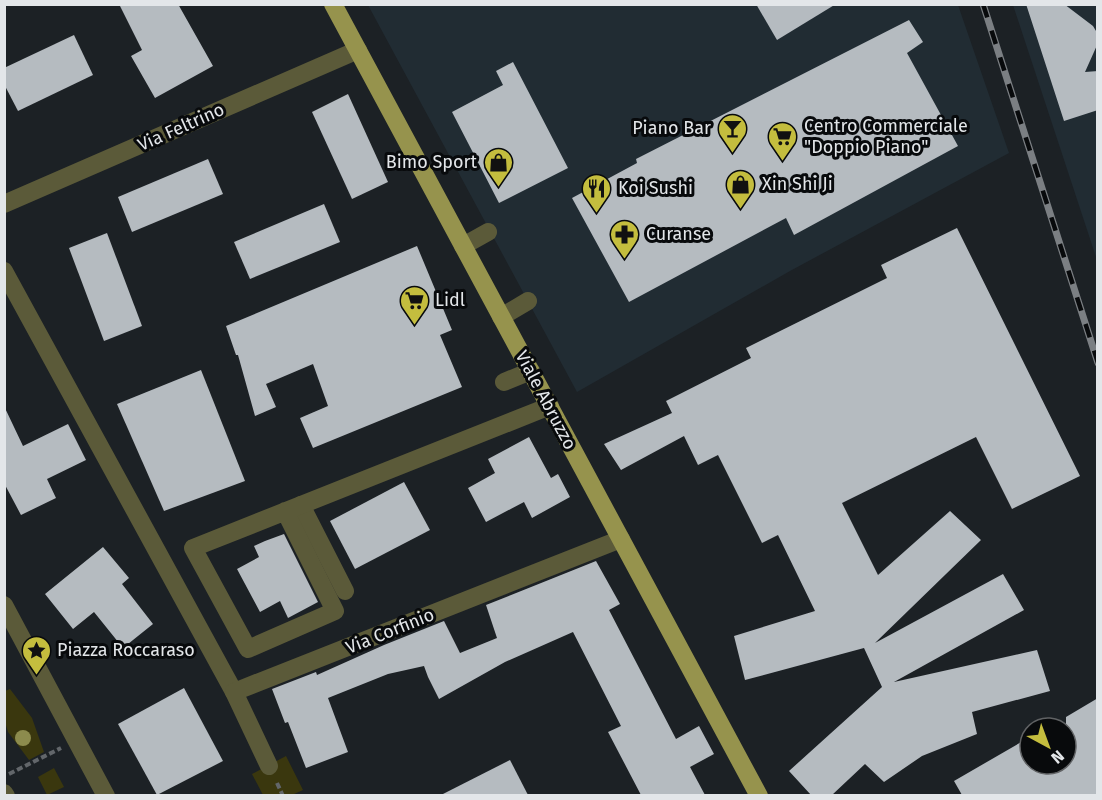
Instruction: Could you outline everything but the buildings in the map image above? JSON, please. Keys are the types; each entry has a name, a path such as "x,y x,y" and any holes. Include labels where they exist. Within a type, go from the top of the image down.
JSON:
{"main road":[{"name":"Viale Abruzzo","path":"333,4 759,795"}],"street":[{"name":"Via Feltrino","path":"4,204 358,50"},
{"path":"463,246 488,232"},
{"path":"4,271 234,693 269,766"},
{"path":"501,317 528,301"},
{"path":"504,382 531,371"},
{"path":"293,508 335,611 248,650 193,548 293,508 550,406"},
{"path":"293,508 345,591"},
{"name":"Via Corfinio","path":"234,693 621,539"},
{"path":"4,605 106,795"}],"path":[{"path":"4,776 78,740"}],"shaded area":[{"path":"368,5 958,5 1009,153 790,271 577,392"},
{"path":"1013,5 1097,5 1097,260"},
{"path":"10,689 32,718 44,752 29,760 8,732 5,722 5,691"},
{"path":"286,756 303,790 292,795 263,795 252,774"},
{"path":"54,768 64,787 47,795 38,777"}],"railway":[{"path":"983,4 1098,363"}],"place":[{"name":"Piano Bar","path":"732,154"},
{"name":"Centro Commerciale \"Doppio Piano\"","path":"783,162"},
{"name":"Bimo Sport","path":"498,188"},
{"name":"Xin Shi Ji","path":"741,210"},
{"name":"Koi Sushi","path":"597,214"},
{"name":"Curanse","path":"625,260"},
{"name":"Lidl","path":"414,326"},
{"name":"Piazza Roccaraso","path":"36,676"}]}
